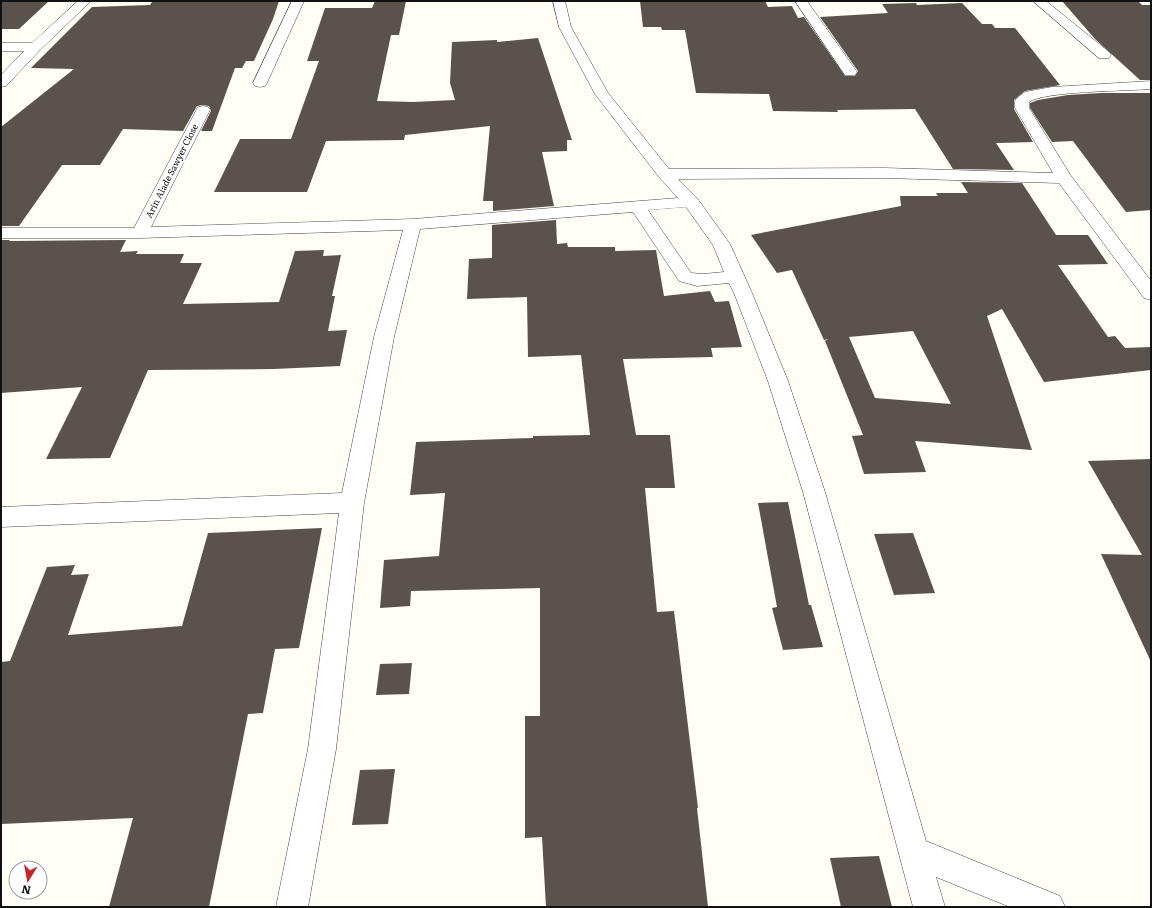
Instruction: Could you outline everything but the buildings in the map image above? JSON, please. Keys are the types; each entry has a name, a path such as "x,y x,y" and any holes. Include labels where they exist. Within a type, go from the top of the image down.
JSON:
{"street":[{"path":"1,83 35,47 85,1"},
{"path":"260,83 292,9 298,1"},
{"path":"559,1 565,27 602,94 665,174 692,202 720,244 736,276 778,381 814,492 929,907"},
{"path":"801,1 850,72"},
{"path":"1039,1 1104,55"},
{"path":"1,47 35,47"},
{"path":"1151,85 1052,91 1030,95 1022,101 1022,108 1064,178 1151,294"},
{"name":"Arin Alade Sawyer Close","path":"140,233 203,110"},
{"path":"665,174 884,173 1064,178"},
{"path":"1,233 140,233 413,224 692,202"},
{"path":"637,206 685,276 691,279 699,280 736,276"},
{"path":"292,907 322,750 352,503 384,337 413,224"},
{"path":"1131,266 1151,266"},
{"path":"1,517 352,503"},
{"path":"914,852 1049,907"}]}
